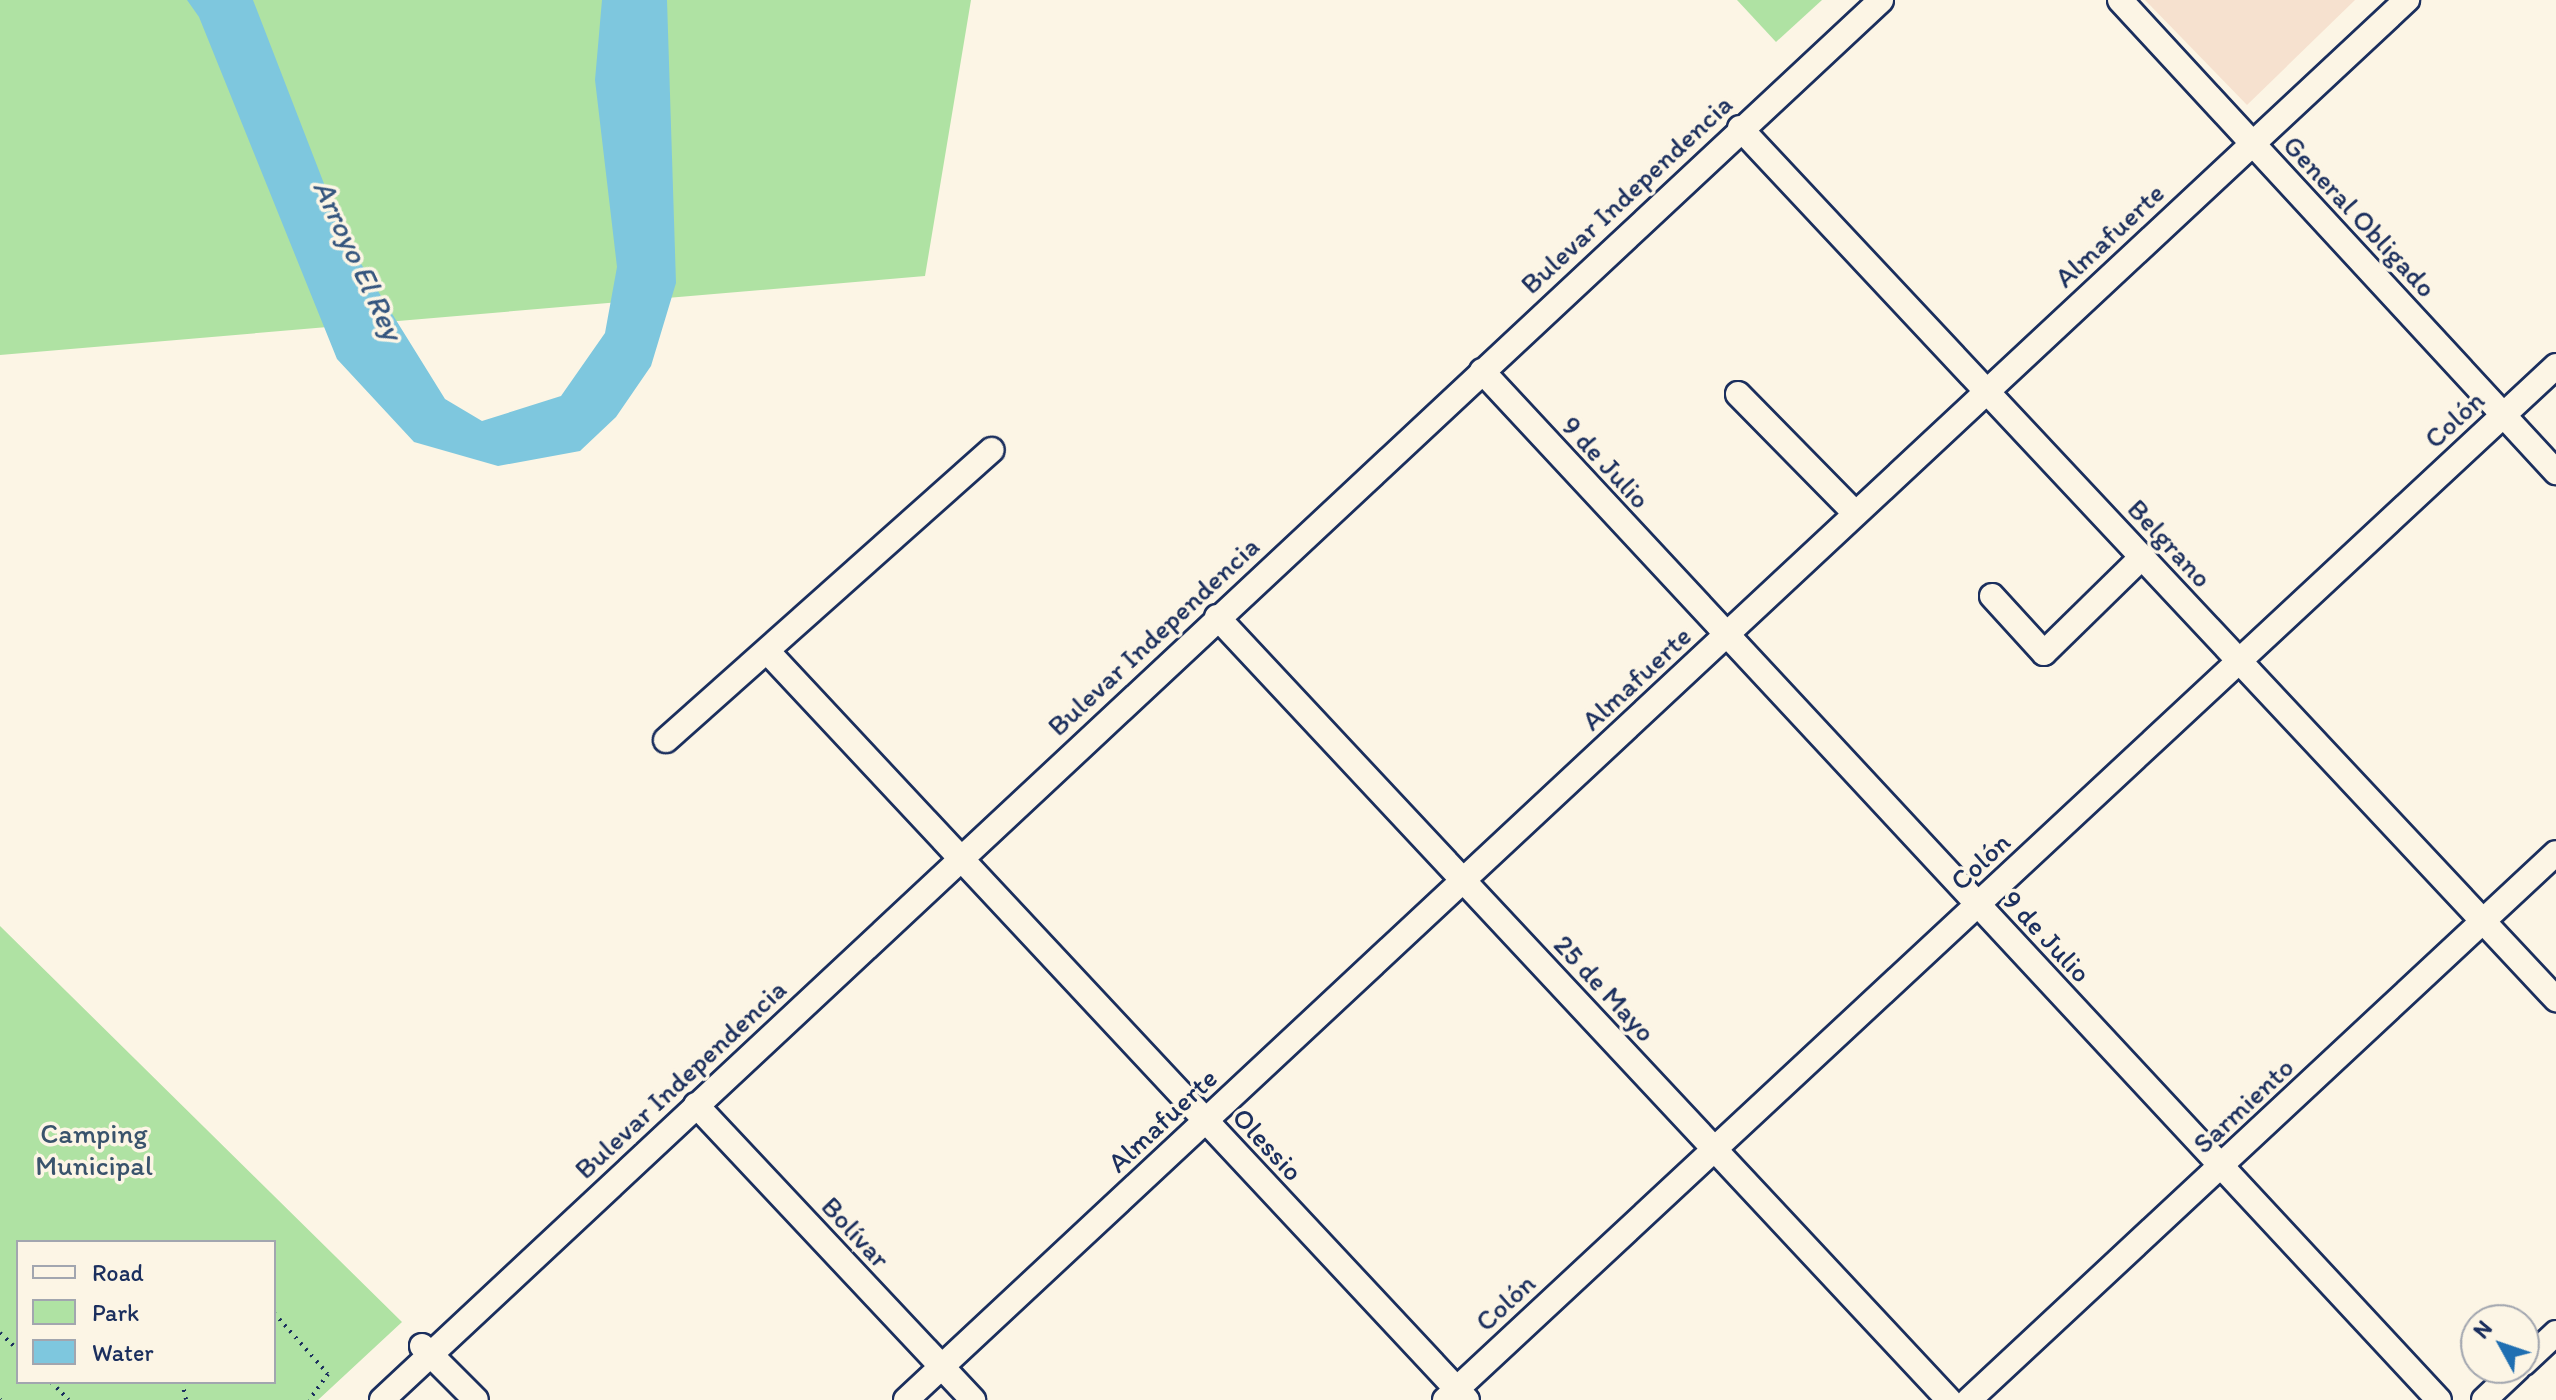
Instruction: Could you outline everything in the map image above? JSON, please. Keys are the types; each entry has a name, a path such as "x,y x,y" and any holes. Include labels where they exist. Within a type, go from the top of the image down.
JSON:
{"street":[{"name":"Bulevar Independencia","path":"363,1400 468,1320 1740,128 1881,0"},
{"name":"General Obligado","path":"2120,0 2556,472"},
{"name":"Almafuerte","path":"906,1400 2407,0"},
{"name":"Belgrano","path":"1740,128 2556,999"},
{"name":"Colón","path":"1456,1396 1713,1148 2556,366"},
{"name":"9 de Julio","path":"1482,371 1725,636 2439,1400"},
{"path":"1738,394 1855,513"},
{"path":"666,740 992,450"},
{"path":"1992,596 2044,653 2142,557"},
{"name":"25 de Mayo","path":"1217,617 1949,1400"},
{"name":"Olessio","path":"767,651 1205,1121 1456,1396"},
{"name":"Sarmiento","path":"1969,1400 2556,853"},
{"name":"Bolívar","path":"696,1105 973,1400"},
{"path":"2540,1348 2556,1333"},
{"name":"Bulevar Independencia","path":"382,1400 427,1350"},
{"path":"427,1350 476,1400"},
{"path":"2484,1400 2501,1384"}],"path":[{"path":"276,1315 328,1374 309,1400"},
{"path":"0,1333 16,1348"},
{"path":"53,1384 69,1400"}],"shaded area":[{"path":"2145,0 2355,0 2247,105"}],"green space":[{"path":"0,0 971,0 925,276 0,355"},
{"path":"1737,0 1822,0 1776,42"},
{"name":"Camping Municipal","path":"0,926 402,1322 318,1400 0,1400"}],"water":[{"name":"Arroyo El Rey","path":"187,0 253,0 345,238 445,399 482,421 561,396 605,333 617,267 595,80 602,0 667,0 676,283 651,366 616,417 580,451 498,466 414,442 337,359 199,17"}]}
